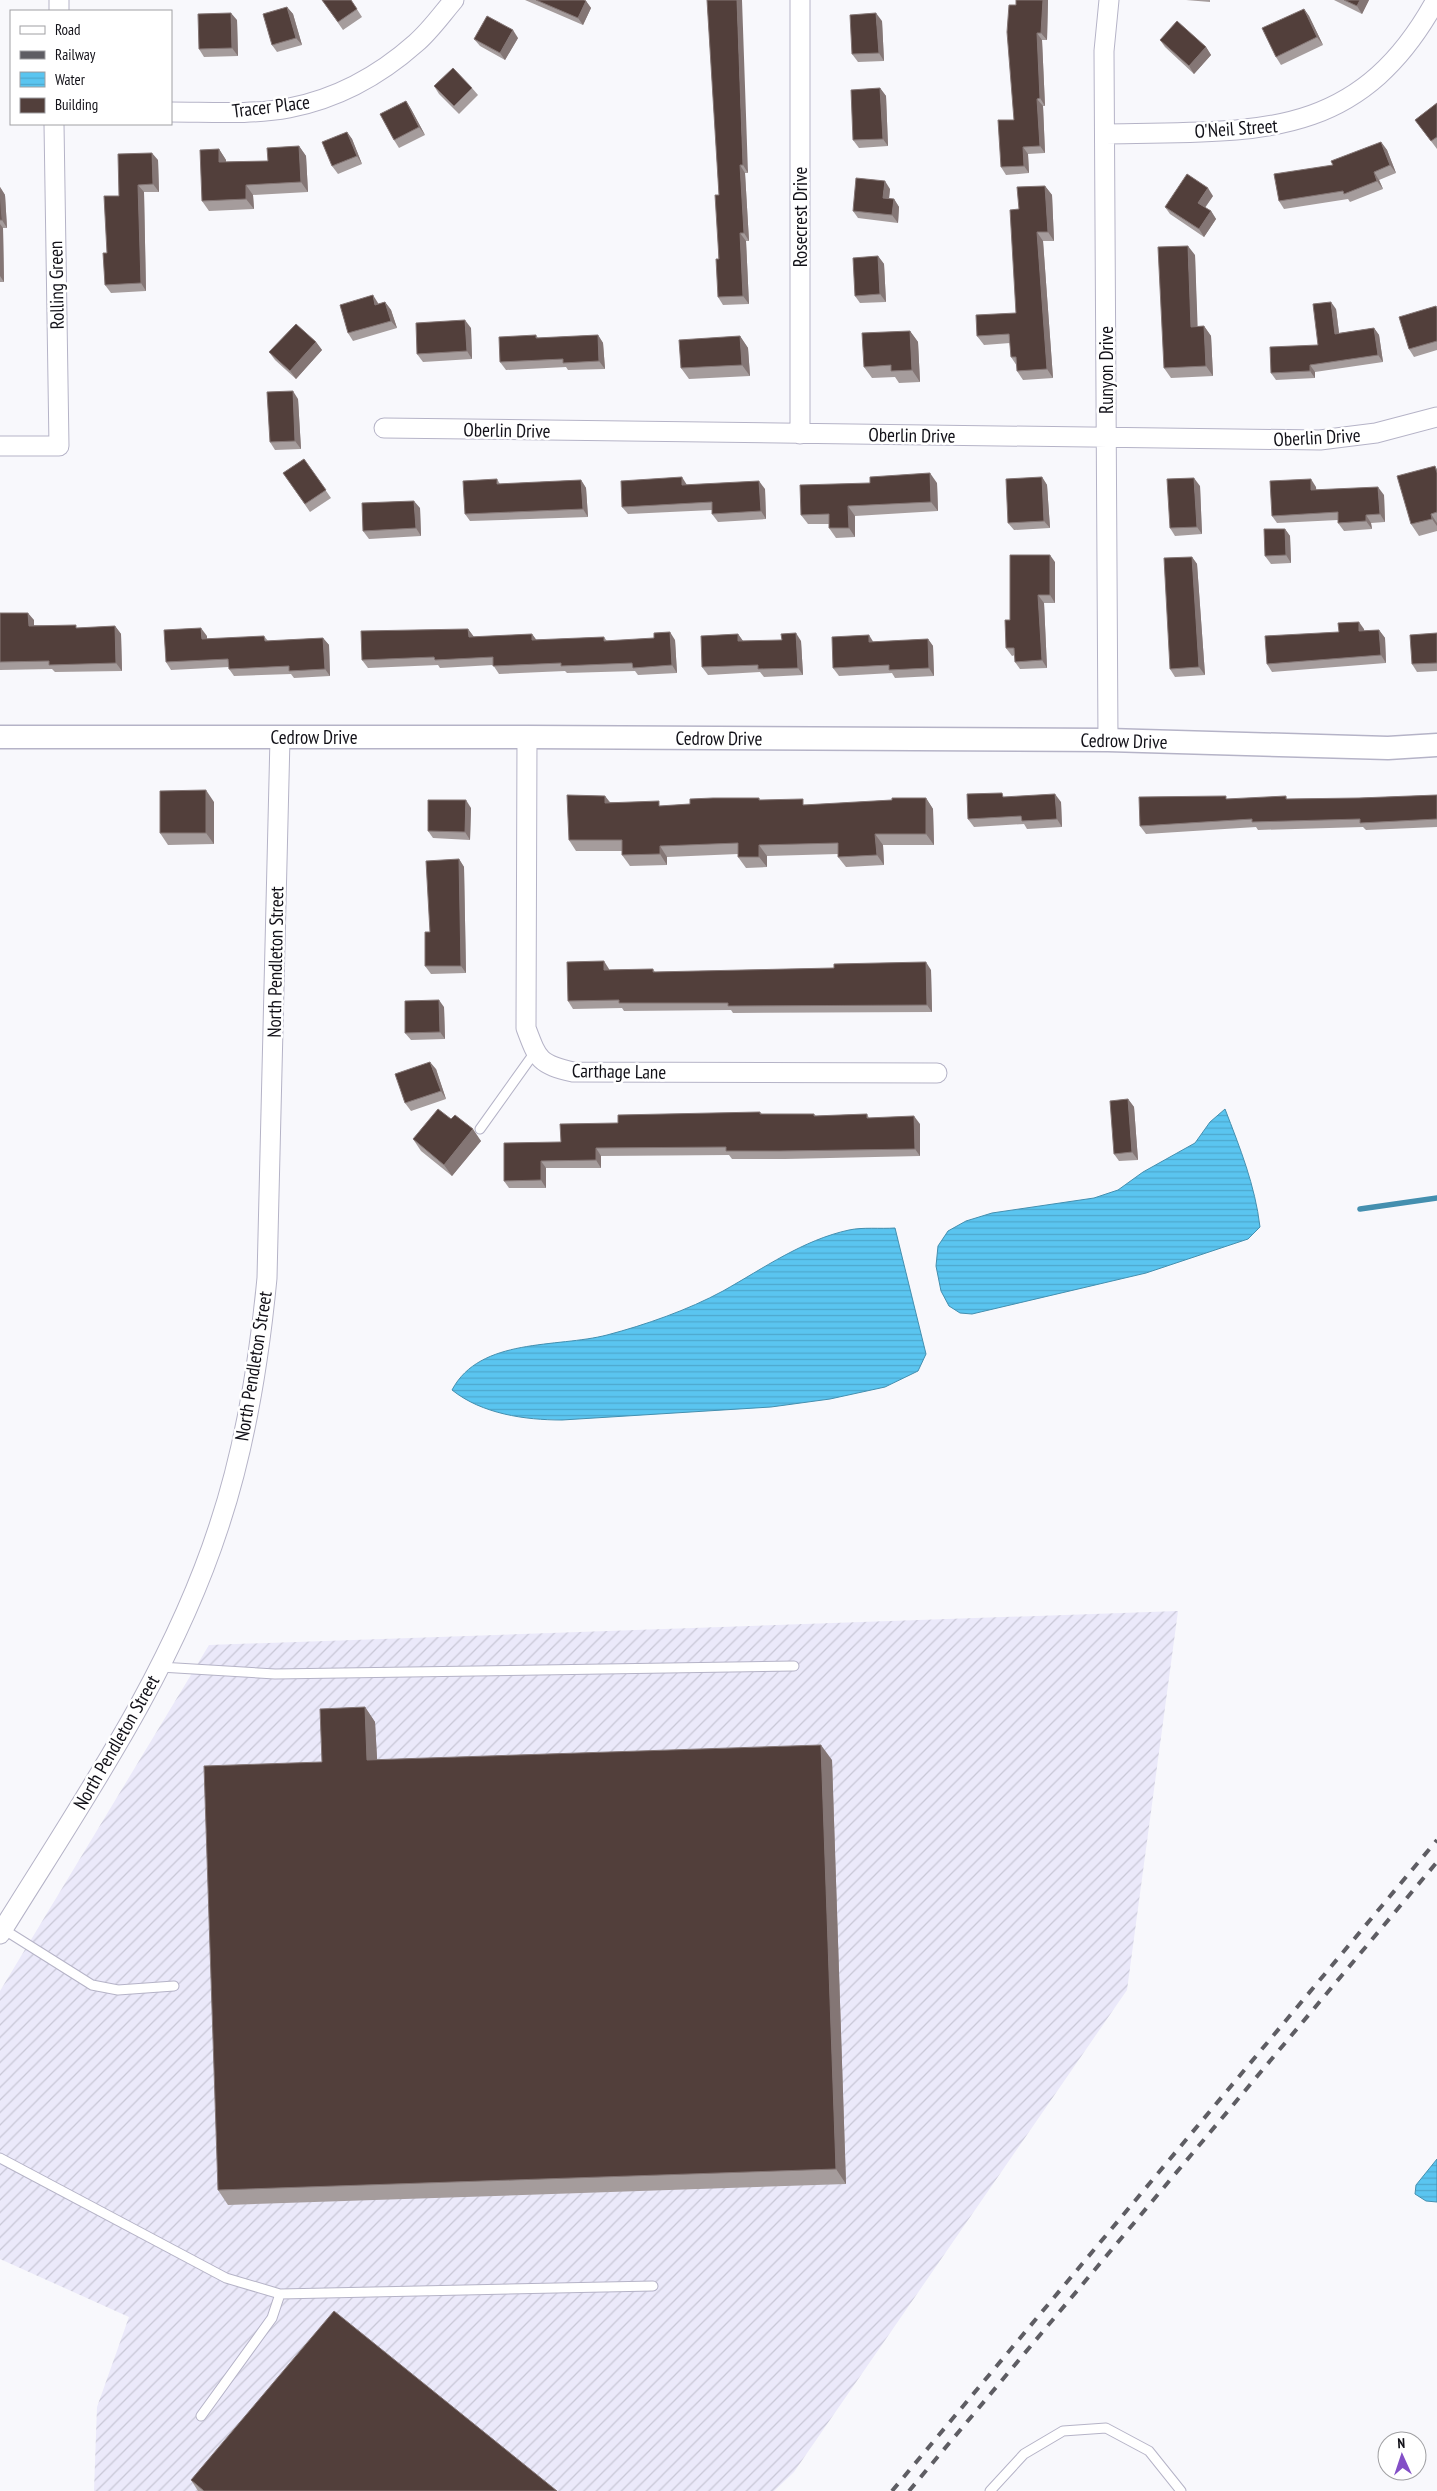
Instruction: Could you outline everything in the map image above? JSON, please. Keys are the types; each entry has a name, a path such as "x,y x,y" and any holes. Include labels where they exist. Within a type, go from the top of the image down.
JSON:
{"street":[{"name":"Tracer Place","path":"172,112 260,111 289,108 318,101 367,80 417,42 454,0"},
{"name":"Rosecrest Drive","path":"800,0 800,434"},
{"name":"Runyon Drive","path":"1108,740 1104,50 1109,0"},
{"name":"O'Neil Street","path":"1105,134 1254,130 1285,124 1314,115 1363,88 1387,68 1422,26 1436,0"},
{"name":"Rolling Green","path":"0,446 59,446 54,125"},
{"name":"Oberlin Drive","path":"384,428 1320,440 1376,433 1437,417"},
{"name":"Cedrow Drive","path":"0,737 1108,740 1388,748 1437,745"},
{"path":"527,737 526,1028 535,1052"},
{"name":"North Pendleton Street","path":"1,1932 139,1708 186,1612 220,1526 247,1422 260,1353 267,1278 280,738"},
{"name":"Carthage Lane","path":"535,1052 548,1066 573,1072 937,1073"}],"lane":[{"path":"480,1129 535,1052"},
{"path":"159,1667 275,1674 794,1666"},
{"path":"1,1932 92,1985 118,1990 174,1986"},
{"path":"0,2158 226,2278 280,2294 653,2286"},
{"path":"201,2416 272,2318 280,2294"},
{"path":"990,2491 1024,2454 1063,2431 1106,2428 1149,2451 1181,2491"}],"shaded area":[{"path":"1178,1611 1127,1990 794,2472 774,2491 94,2491 97,2407 129,2317 0,2259 0,1991 209,1645"}],"water":[{"path":"1225,1109 1246,1167 1258,1211 1260,1227 1248,1239 1146,1273 972,1314 960,1313 949,1306 941,1291 936,1266 938,1246 948,1231 966,1221 992,1213 1094,1198 1118,1190 1143,1172 1195,1143 1210,1122"},
{"path":"895,1228 926,1354 918,1371 885,1387 830,1399 771,1407 562,1420 533,1419 504,1414 477,1405 452,1390 465,1373 481,1361 500,1353 543,1344 587,1339 636,1327 681,1311 710,1298 784,1256 816,1241 854,1229"},
{"path":"1437,2159 1437,2202 1426,2201 1415,2194 1416,2185"}],"building":[{"path":"322,0 351,0 357,9 338,22"},
{"path":"536,0 584,0 586,1 578,18"},
{"path":"707,0 737,0 743,165 740,165 744,233 740,233 743,296 718,297 716,259 719,259 715,195 719,195"},
{"path":"1016,0 1043,0 1041,33 1037,33 1040,98 1037,99 1040,146 1023,147 1024,166 1001,167 998,120 1014,120 1007,32 1009,5 1016,5"},
{"path":"1344,0 1360,0 1357,6"},
{"path":"287,7 296,38 272,45 263,14"},
{"path":"1304,9 1317,37 1276,57 1262,28"},
{"path":"231,13 232,48 199,49 198,14"},
{"path":"876,13 879,53 852,54 850,15"},
{"path":"487,16 513,30 500,53 474,39"},
{"path":"1177,21 1206,47 1189,66 1160,40"},
{"path":"453,68 472,88 454,106 434,86"},
{"path":"880,88 883,139 853,140 851,90"},
{"path":"406,101 419,127 394,140 380,114"},
{"path":"1437,103 1437,137 1431,141 1415,120"},
{"path":"347,132 357,156 332,166 322,142"},
{"path":"1381,142 1390,165 1374,172 1377,181 1344,194 1343,191 1279,201 1274,174 1333,165 1331,161"},
{"path":"299,146 301,182 246,185 246,199 202,201 200,150 219,149 219,162 268,161 267,148"},
{"path":"152,153 153,184 138,185 141,283 105,285 103,253 107,253 104,196 119,196 118,154"},
{"path":"1187,174 1208,188 1198,203 1211,211 1199,229 1165,207"},
{"path":"856,178 885,181 883,198 894,199 892,215 853,211"},
{"path":"1045,186 1048,232 1037,232 1047,369 1017,371 1016,357 1011,357 1009,334 977,336 976,315 1016,313 1010,210 1019,209 1017,187"},
{"path":"0,190 2,220 0,220"},
{"path":"1188,246 1191,327 1204,326 1206,366 1164,368 1158,247"},
{"path":"878,256 880,294 855,296 853,258"},
{"path":"373,295 375,305 385,302 391,321 348,333 340,305"},
{"path":"1331,302 1335,334 1374,328 1378,355 1310,365 1310,371 1271,373 1270,347 1318,345 1313,304"},
{"path":"1436,306 1437,341 1409,349 1399,317"},
{"path":"465,320 467,351 417,354 416,323"},
{"path":"296,324 316,342 290,371 269,352"},
{"path":"910,331 912,370 891,371 891,365 864,367 862,333"},
{"path":"536,335 536,338 598,335 599,361 563,363 563,359 500,362 499,337"},
{"path":"740,336 742,365 681,368 679,340"},
{"path":"293,391 295,441 270,442 267,392"},
{"path":"304,459 326,490 305,504 283,473"},
{"path":"1435,466 1437,473 1437,512 1431,514 1432,519 1411,524 1397,476"},
{"path":"930,473 931,502 848,506 849,528 829,528 829,514 801,515 800,485 870,483 870,477"},
{"path":"682,477 682,485 759,481 761,511 712,514 712,502 622,507 621,481"},
{"path":"1042,477 1044,521 1008,523 1006,479"},
{"path":"1194,478 1197,527 1170,528 1167,479"},
{"path":"497,479 497,484 581,480 583,509 465,514 463,481"},
{"path":"1311,479 1311,490 1378,487 1380,514 1366,515 1366,521 1338,523 1338,512 1272,516 1270,481"},
{"path":"414,501 416,528 363,531 362,503"},
{"path":"1264,529 1285,529 1286,555 1265,556"},
{"path":"1010,555 1050,555 1050,595 1038,595 1042,660 1015,662 1014,648 1006,648 1005,620 1010,620"},
{"path":"1192,557 1199,667 1170,669 1164,558"},
{"path":"0,613 28,613 29,626 76,625 76,628 115,626 116,663 49,665 49,661 0,662"},
{"path":"1359,622 1359,631 1379,630 1381,655 1267,664 1265,636 1339,632 1338,623"},
{"path":"201,628 202,639 264,636 265,641 323,638 325,669 289,671 289,666 229,669 228,659 166,662 164,630"},
{"path":"468,629 469,637 532,634 532,640 604,637 604,641 654,638 654,633 670,632 672,665 633,668 632,663 561,666 561,663 493,666 493,657 435,660 434,657 362,660 361,631"},
{"path":"796,633 798,668 758,669 758,665 702,667 701,636 738,634 738,641 782,640 781,634"},
{"path":"1437,633 1437,663 1412,664 1410,635"},
{"path":"869,635 869,642 928,639 929,668 889,670 889,665 833,668 832,637"},
{"path":"206,790 206,833 160,833 160,791"},
{"path":"1002,793 1003,797 1055,794 1057,819 1022,821 1021,816 968,819 967,794"},
{"path":"567,795 605,796 605,803 659,801 659,806 690,804 690,799 713,798 803,799 803,805 892,800 892,798 926,798 926,834 875,834 877,855 838,857 838,843 759,845 759,857 738,857 738,843 660,846 660,854 622,855 622,840 569,840"},
{"path":"1437,795 1437,819 1360,823 1360,819 1252,822 1252,819 1140,826 1139,797 1226,796 1226,799 1286,796 1286,799"},
{"path":"428,800 466,800 465,832 428,831"},
{"path":"459,859 461,966 425,966 425,932 430,932 426,861"},
{"path":"604,961 604,970 653,969 653,972 834,968 834,964 926,962 927,1005 728,1006 728,1003 619,1003 619,1000 568,1001 567,962"},
{"path":"439,1000 440,1032 405,1033 405,1001"},
{"path":"430,1062 441,1091 405,1103 395,1074"},
{"path":"1128,1099 1132,1152 1114,1154 1110,1101"},
{"path":"438,1109 451,1119 455,1115 473,1129 444,1165 413,1139"},
{"path":"760,1112 760,1114 814,1114 814,1116 867,1114 867,1118 914,1116 915,1149 726,1151 726,1147 596,1148 596,1160 541,1161 541,1180 504,1181 504,1143 561,1142 560,1124 618,1123 618,1115"},
{"path":"365,1707 367,1760 821,1745 836,2169 218,2190 204,1766 322,1762 320,1709"},
{"path":"334,2311 557,2491 204,2491 191,2480"}],"waterway":[{"path":"1360,1209 1437,1198"}],"railway":[{"path":"892,2491 1437,1840"},
{"path":"909,2491 1437,1862"}]}
